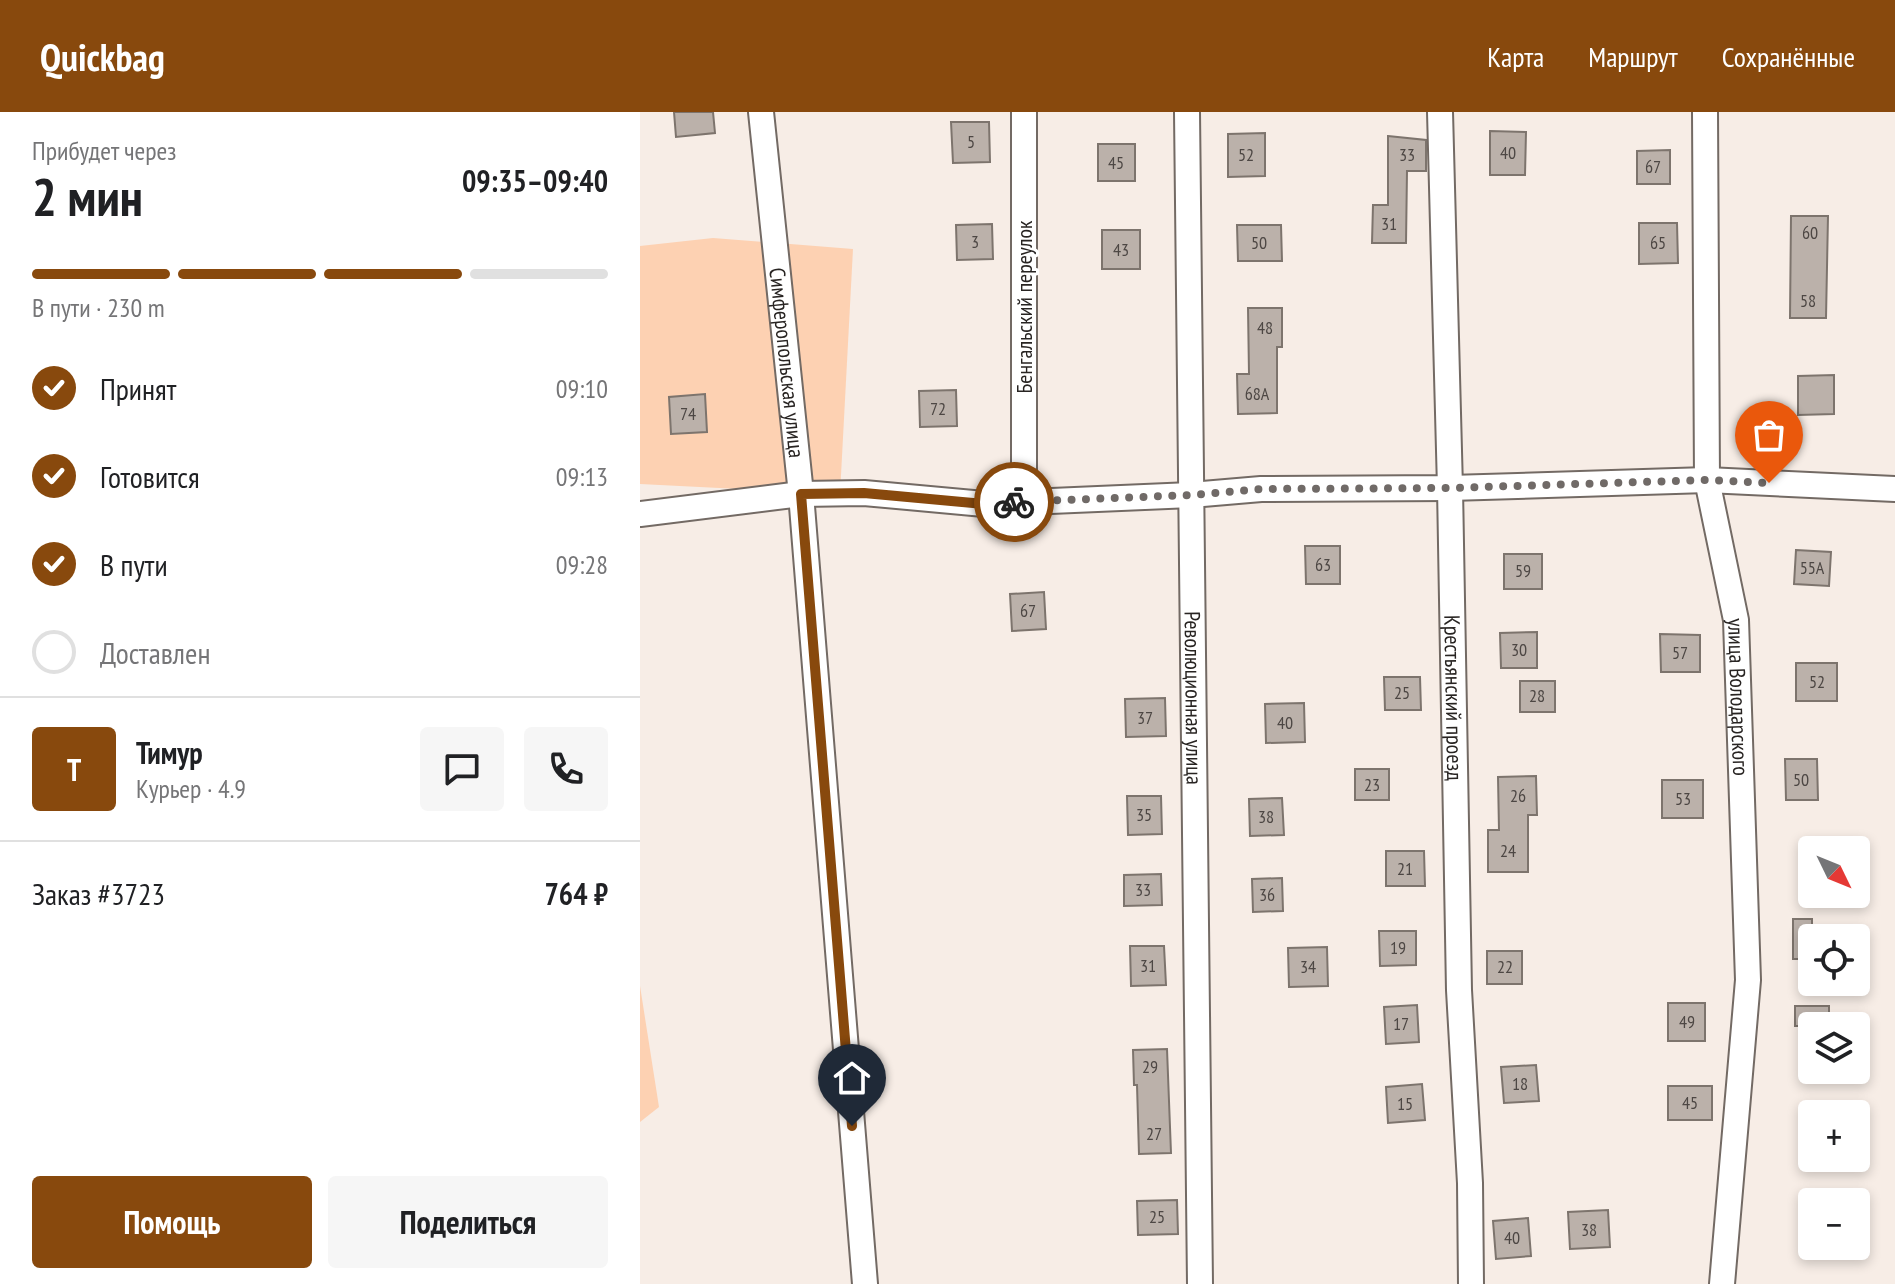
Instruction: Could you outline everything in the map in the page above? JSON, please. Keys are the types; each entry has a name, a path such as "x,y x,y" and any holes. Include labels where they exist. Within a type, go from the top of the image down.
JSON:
{"street":[{"name":"Симферопольская улица","path":"761,112 801,494 865,1284"},
{"name":"Бенгальский переулок","path":"1024,112 1024,501"},
{"name":"Революционная улица","path":"1187,112 1200,1284"},
{"name":"Крестьянский проезд","path":"1440,112 1459,990 1470,1183 1471,1284"},
{"name":"улица Володарского","path":"1705,112 1707,480 1736,620 1748,980 1722,1284"},
{"path":"640,514 801,494 864,493 984,504 1261,489 1450,488 1707,480 1895,489"}],"shaded area":[{"path":"713,238 853,249 840,494 640,484 640,246"},
{"path":"640,986 659,1107 640,1122"}],"building":[{"path":"674,112 713,112 715,133 676,137"},
{"path":"951,122 989,122 990,162 953,163"},
{"path":"1490,131 1526,132 1525,175 1490,175"},
{"path":"1265,133 1265,176 1228,177 1228,134"},
{"path":"1388,136 1426,140 1426,171 1407,171 1406,243 1372,243 1373,205 1388,205"},
{"path":"1098,144 1135,144 1135,181 1098,181"},
{"path":"1670,150 1670,184 1637,184 1637,151"},
{"path":"1791,216 1828,216 1826,318 1790,318"},
{"path":"1639,223 1677,223 1678,263 1639,264"},
{"path":"992,224 993,259 957,260 956,225"},
{"path":"1237,225 1281,225 1282,261 1238,261"},
{"path":"1102,230 1140,230 1140,269 1102,269"},
{"path":"1248,308 1282,308 1282,347 1277,347 1277,413 1238,414 1237,374 1249,374"},
{"path":"1834,375 1834,414 1798,415 1798,376"},
{"path":"956,390 957,426 920,427 919,391"},
{"path":"705,394 707,432 671,434 669,397"},
{"path":"1305,546 1340,546 1340,584 1306,584"},
{"path":"1796,550 1831,552 1829,586 1794,584"},
{"path":"1504,554 1542,554 1542,589 1504,589"},
{"path":"1044,592 1046,629 1012,631 1010,594"},
{"path":"1537,632 1537,668 1501,668 1500,633"},
{"path":"1660,634 1700,635 1700,672 1661,672"},
{"path":"1796,663 1837,663 1837,701 1796,701"},
{"path":"1384,677 1420,677 1421,710 1385,710"},
{"path":"1520,681 1555,681 1555,712 1520,712"},
{"path":"1165,698 1166,736 1126,737 1125,699"},
{"path":"1304,703 1305,742 1266,743 1265,704"},
{"path":"1785,759 1817,759 1818,800 1786,800"},
{"path":"1355,769 1389,769 1389,800 1355,800"},
{"path":"1536,776 1537,815 1528,815 1528,872 1488,872 1488,830 1499,830 1498,777"},
{"path":"1662,780 1703,780 1703,818 1662,818"},
{"path":"1127,796 1161,796 1162,834 1128,835"},
{"path":"1282,798 1284,835 1250,836 1249,799"},
{"path":"1386,851 1424,851 1425,886 1386,886"},
{"path":"1161,874 1162,905 1124,906 1124,875"},
{"path":"1282,878 1283,911 1253,912 1252,879"},
{"path":"1793,919 1812,919 1812,924 1798,924 1798,959 1793,959"},
{"path":"1379,931 1416,931 1416,965 1380,966"},
{"path":"1130,946 1164,946 1166,985 1131,986"},
{"path":"1327,947 1328,986 1289,987 1288,948"},
{"path":"1487,951 1522,951 1522,984 1487,984"},
{"path":"1668,1003 1705,1003 1705,1041 1668,1041"},
{"path":"1417,1005 1419,1042 1386,1044 1384,1007"},
{"path":"1795,1006 1829,1006 1829,1012 1798,1012 1798,1026 1795,1026"},
{"path":"1167,1049 1171,1153 1139,1154 1133,1050"},
{"path":"1536,1065 1539,1101 1504,1103 1501,1067"},
{"path":"1422,1084 1425,1120 1388,1123 1386,1087"},
{"path":"1668,1086 1712,1086 1712,1120 1668,1120"},
{"path":"1177,1200 1178,1234 1138,1235 1137,1201"},
{"path":"1608,1210 1610,1247 1570,1249 1568,1212"},
{"path":"1528,1218 1531,1256 1496,1259 1493,1221"}],"way so far":[{"path":"1014,502 1261,489 1450,488 1707,480 1769,483"}],"route":[{"path":"852,1126 801,494 864,493 984,504 1014,502"}]}
